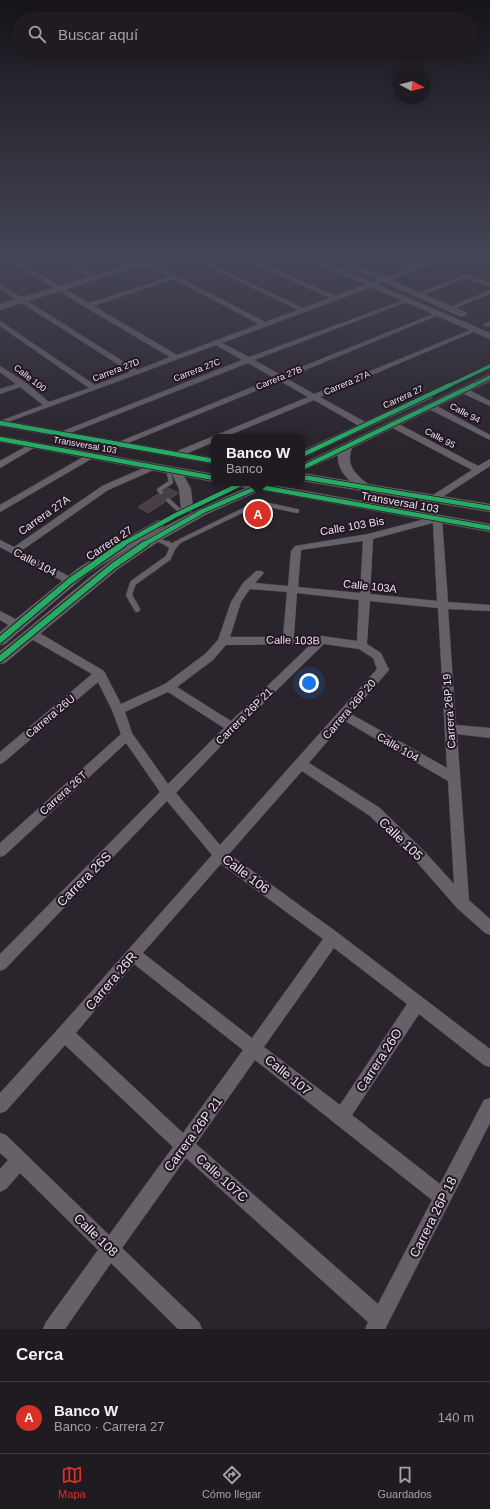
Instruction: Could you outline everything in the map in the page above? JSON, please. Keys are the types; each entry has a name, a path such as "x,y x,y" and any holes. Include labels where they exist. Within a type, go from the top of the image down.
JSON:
{"street":[{"path":"54,321 135,372"},
{"path":"112,321 175,357"},
{"path":"258,321 264,324"},
{"name":"Carrera 27D","path":"0,423 272,321"},
{"name":"Carrera 27C","path":"62,433 352,321"},
{"name":"Carrera 27B","path":"120,443 421,321"},
{"path":"454,321 490,336"},
{"path":"0,323 94,388"},
{"name":"Carrera 27A","path":"225,434 475,330"},
{"path":"216,342 364,426"},
{"name":"Carrera 27","path":"305,454 490,366"},
{"name":"Calle 100","path":"0,368 48,405"},
{"name":"Carrera 27","path":"305,467 490,377"},
{"path":"0,392 22,384"},
{"path":"463,390 490,404"},
{"name":"Calle 94","path":"430,406 490,438"},
{"name":"Transversal 103","path":"0,423 120,443 211,460"},
{"name":"Calle 95","path":"392,424 478,470"},
{"name":"Transversal 103","path":"0,439 172,471 211,476"},
{"path":"178,454 211,440"},
{"path":"0,465 35,445"},
{"path":"347,446 344,451 343,460 346,470 353,479 364,487"},
{"path":"0,509 90,456"},
{"path":"433,499 490,462"},
{"name":"Carrera 27A","path":"14,551 105,488 153,467"},
{"path":"172,471 185,489 184,510"},
{"name":"Transversal 103","path":"305,477 490,508"},
{"name":"Carrera 27","path":"0,640 19,626 70,581 113,551 184,510 235,486"},
{"name":"Carrera 27","path":"0,658 32,634 113,566 154,538 203,511 262,486"},
{"name":"Transversal 103","path":"269,486 490,528"},
{"name":"Calle 103 Bis","path":"293,591 296,551 302,546 368,537 437,519"},
{"name":"Carrera 26P 19","path":"437,519 462,903"},
{"path":"362,646 368,537"},
{"name":"Calle 104","path":"0,543 70,581"},
{"path":"118,710 169,687 209,657 223,641 234,607 247,585 259,573"},
{"name":"Calle 103A","path":"247,585 364,598 490,608"},
{"path":"288,639 293,591"},
{"path":"0,615 19,626"},
{"path":"32,634 100,674"},
{"name":"Calle 103B","path":"223,641 288,639 322,640 362,646"},
{"name":"Carrera 26P 21","path":"168,793 232,727 322,640"},
{"name":"Carrera 26P 20","path":"221,856 383,670 377,656 362,646"},
{"name":"Calle 106","path":"100,674 118,710 127,735 168,793 221,856 333,938 490,1059"},
{"name":"Carrera 26U","path":"0,759 100,674"},
{"path":"169,687 232,727"},
{"name":"Calle 104","path":"343,715 454,778"},
{"path":"451,729 490,733"},
{"name":"Carrera 26T","path":"0,851 127,735"},
{"name":"Calle 105","path":"301,764 374,812 420,856 462,903 490,928"},
{"name":"Carrera 26S","path":"0,964 168,793"},
{"name":"Carrera 26R","path":"0,1105 65,1034 133,954 221,856"},
{"name":"Carrera 26P 21","path":"53,1329 333,938"},
{"name":"Calle 107","path":"133,954 255,1048 341,1118 443,1197"},
{"name":"Carrera 26O","path":"341,1118 417,1003"},
{"name":"Calle 107C","path":"65,1034 378,1324"},
{"name":"Carrera 26P 18","path":"378,1324 490,1106"},
{"name":"Calle 108","path":"0,1141 192,1329"},
{"path":"0,1183 19,1160"}],"lane":[{"path":"161,492 159,490 170,482 172,471"},
{"path":"168,500 184,510"},
{"path":"137,609 129,595 133,583 168,558 173,547 180,541 256,504 297,510"},
{"path":"154,538 173,547"}],"building":[{"path":"168,488 178,493 171,498 166,497 165,502 148,513 138,507 158,494 163,495 164,491"}],"cycle path":[{"path":"305,454 490,366"},
{"path":"305,467 490,377"},
{"path":"0,423 211,460"},
{"path":"0,439 211,477"},
{"path":"305,477 490,508"},
{"path":"0,640 70,581 111,552 176,515 237,486"},
{"path":"0,659 113,566 154,538 203,511 261,486"},
{"path":"260,487 490,528"}],"place":[{"name":"Banco W","path":"258,514"}]}
